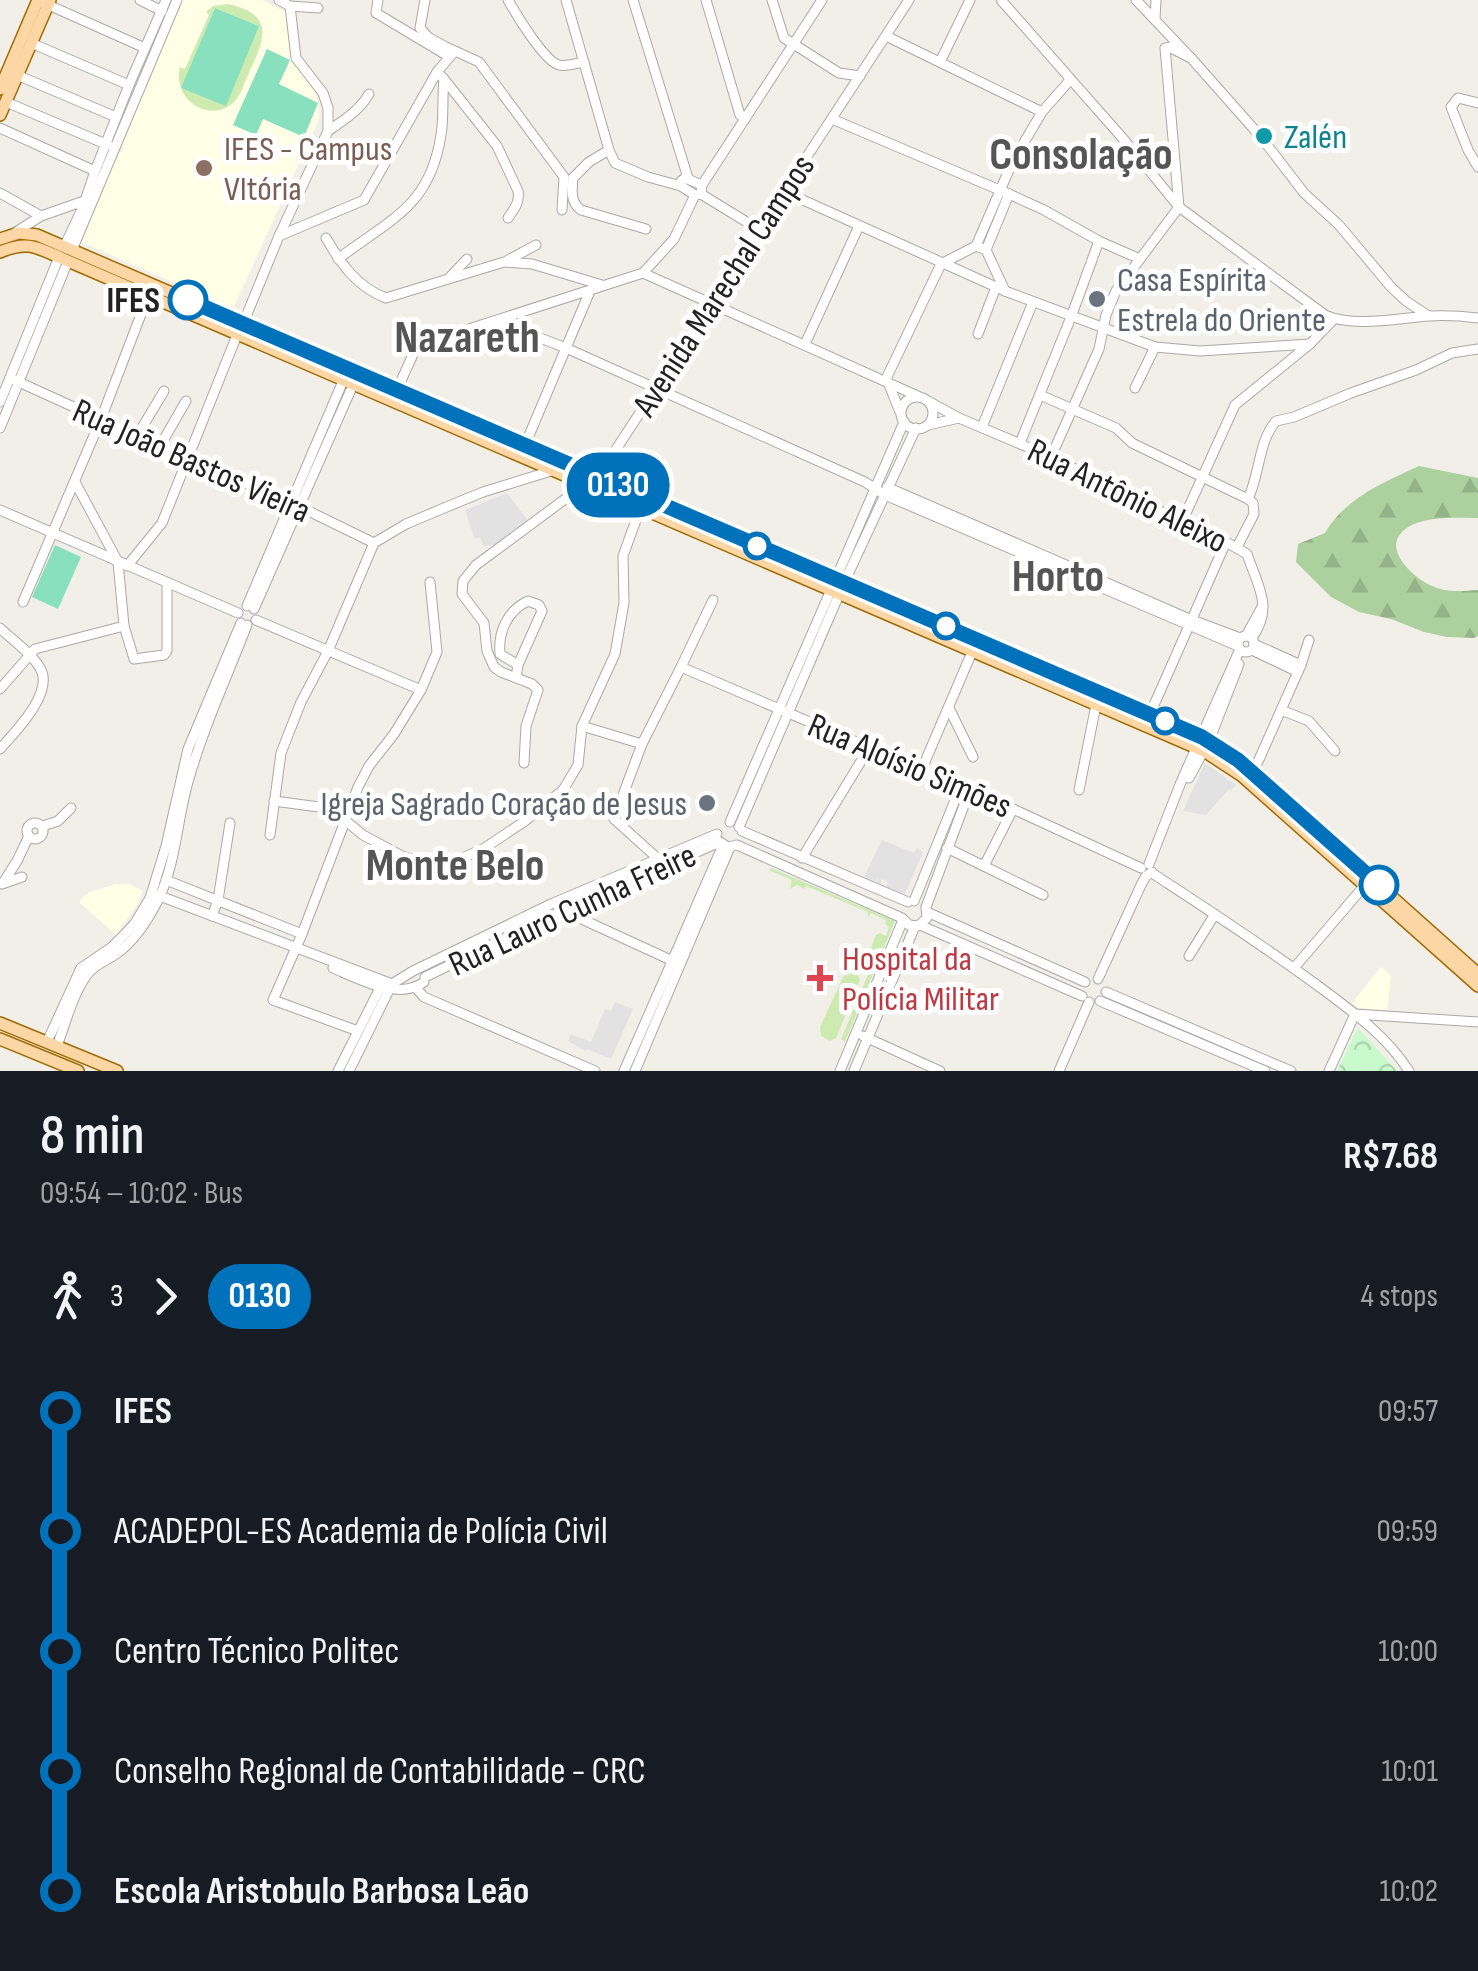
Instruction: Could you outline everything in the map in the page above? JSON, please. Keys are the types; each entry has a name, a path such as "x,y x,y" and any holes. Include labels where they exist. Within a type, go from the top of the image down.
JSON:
{"main road":[{"path":"3,95 31,43 42,1"},
{"path":"0,115 3,95 42,1"},
{"path":"0,239 32,234 148,296 240,329 348,383 525,445 972,652 1096,705 1222,748 1478,974"},
{"path":"0,252 23,244 66,254 394,396 640,509 1150,714 1203,744 1242,776 1478,986"},
{"path":"578,482 588,483 598,477"},
{"path":"0,1023 117,1071"},
{"path":"0,1039 78,1071"}],"street":[{"path":"140,0 162,11"},
{"path":"1,422 95,171 110,146 116,117 166,0"},
{"path":"66,254 70,229 177,0"},
{"path":"279,0 290,6 318,8"},
{"path":"378,0 376,13 479,62 569,177 575,206 592,215 646,230"},
{"path":"425,0 420,28 453,52"},
{"path":"508,0 553,62 561,66 584,62"},
{"path":"566,0 615,163 628,170 684,182 758,229"},
{"path":"633,0 684,182"},
{"path":"706,0 740,115 745,119"},
{"path":"772,0 784,38 792,45 839,73 860,76"},
{"path":"394,396 420,345 643,272 674,239 699,192 822,0"},
{"name":"Avenida Marechal Campos","path":"598,477 909,0"},
{"path":"940,62 970,0"},
{"path":"1001,0 1179,207 1307,303 1334,319 1454,315 1478,318"},
{"path":"1136,0 1192,58 1304,193 1339,224 1391,287 1430,316"},
{"path":"1155,18 1156,0"},
{"path":"42,1 145,48"},
{"path":"122,564 162,522 279,236 328,131 328,108 323,93 296,58 290,6"},
{"path":"886,36 1042,112"},
{"path":"31,43 130,85"},
{"path":"1050,457 1099,349 1109,306 1179,207 1165,48 1192,58"},
{"path":"279,236 364,200 453,52"},
{"path":"839,73 848,94"},
{"path":"17,75 116,117"},
{"path":"440,76 496,146 518,191 519,199 508,218"},
{"path":"338,259 405,210 425,187 434,169 442,131 440,76"},
{"path":"1001,289 981,248 998,190 1042,112 1070,80"},
{"path":"328,131 353,114 369,94"},
{"path":"3,95 110,146"},
{"path":"1478,104 1458,98 1451,108 1478,166"},
{"path":"832,118 1010,194 1140,259"},
{"path":"0,128 95,171"},
{"path":"562,210 569,177 609,150"},
{"path":"783,191 941,264 1155,346 1200,351 1310,344"},
{"path":"0,194 41,216"},
{"path":"959,418 920,427 903,418 887,382 941,264 981,248 1010,194"},
{"path":"14,234 41,216 83,206"},
{"path":"61,210 70,229"},
{"path":"805,344 859,226"},
{"path":"326,238 345,270 368,290 386,298 504,262 536,245"},
{"path":"1020,443 1099,241"},
{"path":"446,280 467,259"},
{"path":"504,262 532,264 604,286"},
{"name":"Rua Antônio Aleixo","path":"643,272 1050,457 1247,554 1263,604 1098,980"},
{"path":"978,334 1001,289"},
{"path":"525,445 590,290"},
{"path":"574,295 584,303"},
{"path":"23,602 102,420 148,296"},
{"path":"982,427 1033,302"},
{"path":"1182,522 1235,406 1334,319"},
{"path":"497,321 1300,668"},
{"path":"1135,388 1155,346"},
{"path":"1248,498 1266,436 1276,421 1405,374 1452,352 1478,348"},
{"path":"0,402 15,380"},
{"name":"Rua João Bastos Vieira","path":"15,380 374,543"},
{"path":"155,897 166,880 188,749 348,383"},
{"path":"137,436 164,391"},
{"path":"1040,396 1116,428 1132,443 1248,498 1254,514 1238,548"},
{"path":"725,843 741,840 737,827 881,489 903,418 902,408 908,399 924,399 932,412 929,422 920,427 881,489"},
{"path":"160,446 186,401"},
{"path":"526,479 532,462"},
{"path":"270,835 278,770 289,732 374,543 406,524 483,492 552,471"},
{"path":"75,482 122,564 124,626 134,660 166,654 166,583"},
{"path":"524,762 526,726 538,690 501,672 490,661 484,624 462,594 463,581 476,565 578,482"},
{"path":"274,800 348,816 363,835 415,860 462,858 526,821 563,790 578,765 582,726 616,654 624,604 622,556 640,509"},
{"path":"0,510 420,690"},
{"path":"1150,714 1226,542"},
{"path":"358,1032 273,1000 358,787 420,690 437,652 430,582"},
{"path":"516,678 542,611 528,600 516,609 500,634 500,654 518,665"},
{"path":"663,863 614,819 642,744 713,600"},
{"path":"0,689 35,649 124,626"},
{"path":"0,628 41,668 44,677 42,691 29,715 0,750"},
{"path":"1253,773 1309,640"},
{"path":"922,771 972,652"},
{"name":"Rua Aloísio Simões","path":"680,669 1013,809 1147,870 1356,1014 1410,1071"},
{"path":"1079,790 1096,705"},
{"path":"949,708 973,757"},
{"path":"1281,710 1310,721 1334,751"},
{"path":"582,726 642,744"},
{"path":"802,858 869,748"},
{"path":"854,1071 918,926 926,920 965,790"},
{"path":"840,1071 903,919 902,909 911,901 965,790"},
{"path":"52,1044 86,974 117,953 142,928 155,897 179,803"},
{"path":"2,884 29,836 40,838 43,826 58,821 71,808"},
{"path":"984,866 1013,809"},
{"path":"212,916 230,823"},
{"path":"635,1071 725,843 722,825 737,827 802,858 922,903 926,910 1084,982"},
{"path":"725,843 908,924 1265,1071"},
{"name":"Rua Lauro Cunha Freire","path":"417,979 551,904 725,843"},
{"path":"946,848 1044,895"},
{"name":"Rua Lauro Cunha Freire","path":"417,979 663,863"},
{"path":"2,884 22,878"},
{"path":"166,880 302,934"},
{"path":"1294,968 1365,885"},
{"path":"155,897 386,986 417,979 442,1004 595,1071"},
{"path":"155,897 295,950"},
{"path":"551,904 677,963"},
{"path":"1189,956 1215,914"},
{"path":"624,1071 677,963"},
{"path":"1060,1071 1094,998 1104,984 1092,978 1084,982 1082,989 1094,998 1291,1071"},
{"path":"338,1071 386,986"},
{"path":"349,1071 386,986"},
{"path":"1330,1071 1356,1014 1478,1022"},
{"path":"856,1033 940,1071"}],"shaded area":[{"name":"IFES - Campus VItória","path":"180,0 262,0 286,12 291,56 316,95 319,107 319,119 233,309 82,242 118,153 124,148 121,145"},
{"path":"507,493 529,522 495,545 484,546 480,537 475,539 465,510"},
{"path":"1205,763 1236,785 1206,815 1183,811"},
{"path":"882,840 914,853 917,848 923,852 905,894 886,887 888,882 882,879 880,884 878,878 875,882 864,877"},
{"path":"129,884 143,891 116,935 80,900 89,892"},
{"path":"1381,967 1391,975 1387,1010 1358,1008 1352,1003"},
{"path":"615,1002 633,1009 611,1059 568,1041 571,1034 591,1042 605,1009 611,1011"}],"green space":[{"path":"228,4 244,9 260,22 262,30 259,51 239,96 215,111 195,106 182,90 179,79 180,67 185,69 209,15 206,12 213,6","holes":["215,8 259,26 182,88"]},
{"path":"215,8 259,26 226,106 181,88"},
{"path":"267,49 290,60 279,84 318,103 304,137 263,119 256,135 233,125"},
{"path":"1419,466 1478,478 1478,518 1418,523 1402,532 1396,547 1404,564 1425,582 1449,591 1478,590 1478,636 1474,638 1424,632 1359,612 1331,597 1296,562 1298,544 1325,533 1343,510 1366,493"},
{"path":"55,545 81,557 58,609 32,597"},
{"path":"771,868 895,921 845,1042 841,1039 867,977 865,962 876,935 886,936 889,927 886,920 871,913 868,918 868,912 806,886 790,889 792,880"},
{"path":"857,972 860,980 836,1038 830,1041 821,1036 820,1027 845,973"},
{"path":"1358,1028 1397,1071 1337,1071"}],"bus line":[{"name":"0130","path":"188,300 1202,737 1238,760 1379,885"}],"place":[{"name":"Zalén","path":"1264,136"},
{"name":"IFES - Campus VItória","path":"204,168"},
{"name":"Casa Espírita Estrela do Oriente","path":"1097,299"},
{"name":"IFES","path":"188,300"},
{"name":"Igreja Sagrado Coração de Jesus","path":"707,803"},
{"name":"Hospital da Polícia Militar","path":"820,978"}],"district":[{"name":"Consolação","path":"1081,153"},
{"name":"Nazareth","path":"467,336"},
{"name":"Horto","path":"1058,575"},
{"name":"Monte Belo","path":"455,864"}]}
